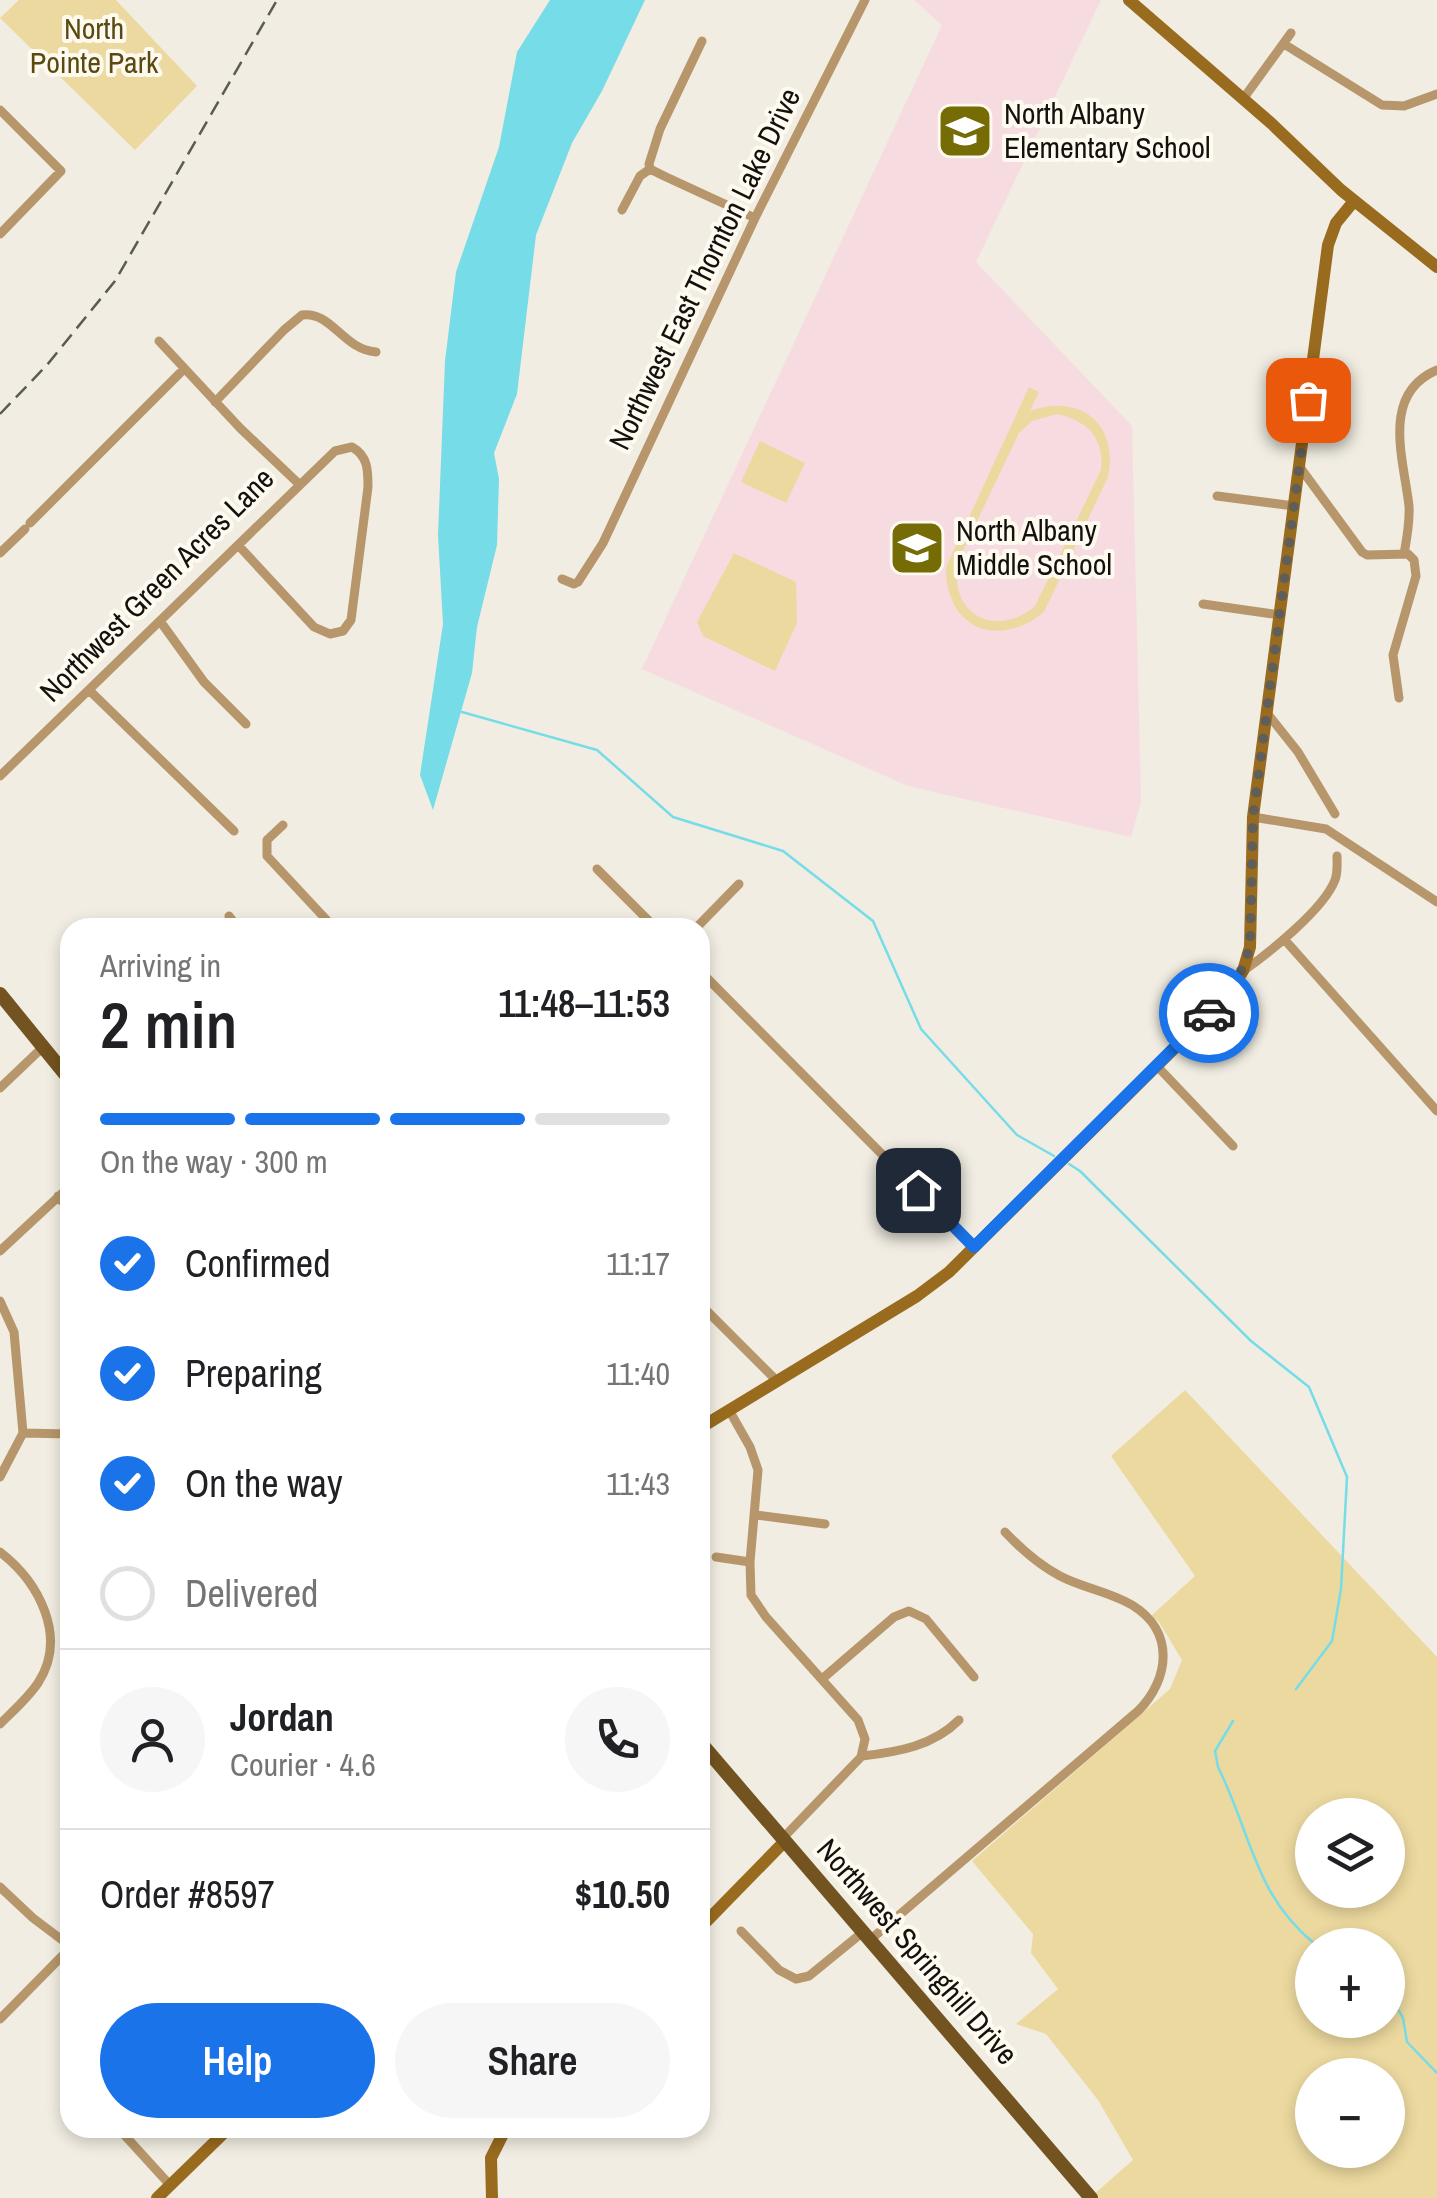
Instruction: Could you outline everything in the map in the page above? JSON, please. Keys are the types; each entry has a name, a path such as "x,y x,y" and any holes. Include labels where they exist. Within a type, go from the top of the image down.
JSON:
{"main road":[{"path":"0,994 60,1067"},
{"name":"Northwest Springhill Drive","path":"710,1754 1091,2198"}],"street":[{"name":"Northwest East Thornton Lake Drive","path":"562,579 578,582 593,562 756,218 865,0"},
{"path":"1129,0 1354,200 1437,266"},
{"path":"1244,99 1291,32"},
{"path":"650,169 648,157 702,41"},
{"path":"1284,44 1382,106 1404,106 1437,94"},
{"path":"0,110 61,171 0,234"},
{"path":"650,169 756,218"},
{"path":"622,210 640,176 650,169"},
{"path":"1243,972 1251,936 1253,817 1328,245 1336,224 1354,200"},
{"path":"215,402 302,315 320,316 356,348 376,352"},
{"name":"Northwest Green Acres Lane","path":"0,776 299,484 215,402 159,340"},
{"path":"0,553 184,369"},
{"path":"1404,554 1409,516 1400,416 1419,382 1437,370"},
{"path":"238,546 314,627 330,634 343,631 352,612 368,487 366,460 352,447 340,447 299,484"},
{"path":"1299,466 1362,552 1404,554 1414,560 1416,576 1393,655 1399,698"},
{"path":"1216,496 1294,506"},
{"path":"1203,604 1280,614"},
{"path":"160,622 204,682 246,724"},
{"path":"90,691 234,830"},
{"path":"1268,713 1298,752 1334,814"},
{"path":"1253,817 1326,829 1437,902"},
{"path":"284,825 267,840 268,856 325,918"},
{"path":"710,1422 917,1296 949,1272 1226,996 1243,972 1284,939 1330,891 1337,876 1337,856"},
{"path":"597,869 646,918"},
{"path":"706,918 739,884"},
{"path":"1284,939 1437,1111"},
{"path":"710,980 974,1247"},
{"path":"0,1088 43,1046"},
{"path":"1156,1066 1234,1146"},
{"path":"0,1251 58,1196 60,1198"},
{"path":"0,1301 14,1332 23,1432 0,1477"},
{"path":"710,1314 777,1381"},
{"path":"710,1918 862,1756 866,1739 864,1729 751,1595 750,1562 758,1483 755,1459 729,1410"},
{"path":"23,1432 60,1434"},
{"path":"756,1515 825,1524"},
{"path":"741,1931 780,1970 796,1979 809,1976 867,1936 1031,1802 1148,1701 1160,1683 1164,1657 1157,1632 1140,1610 1055,1573 1005,1532"},
{"path":"0,1552 24,1573 38,1594 48,1623 50,1651 37,1685 0,1724"},
{"path":"716,1557 750,1562"},
{"path":"822,1679 894,1617 909,1611 926,1619 974,1677"},
{"path":"862,1756 897,1752 926,1742 947,1732 959,1720"},
{"path":"0,1887 60,1939"},
{"path":"0,2019 60,1957"},
{"path":"127,2138 170,2185"},
{"path":"157,2198 219,2138"},
{"path":"492,2198 491,2158 501,2138"}],"shaded area":[{"name":"North Albany Middle School","path":"914,0 1101,0 976,262 1132,426 1141,802 1131,837 908,786 642,669 942,25"}],"green space":[{"name":"North Pointe Park","path":"19,0 116,0 197,86 135,150 0,18"},
{"path":"1029,387 1039,392 1030,411 1065,406 1092,417 1107,442 1108,477 1044,612 1009,630 977,627 954,605 946,567","holes":["1057,414 1085,426 1097,440 1101,470 1035,606 1019,617 988,620 975,614 958,590 961,555 1019,433 1032,421"]},
{"path":"760,441 805,463 786,503 741,482"},
{"path":"734,553 796,582 797,623 775,671 703,636 697,622"},
{"path":"1185,1390 1437,1657 1437,2198 1096,2198 1093,2195 1133,2160 1098,2100 1046,2034 1016,2024 1058,1989 1031,1953 1033,1934 972,1861 1170,1689 1182,1660 1159,1622 1151,1616 1195,1576 1111,1456"}],"water":[{"path":"550,0 645,0 602,91 572,143 536,235 517,394 494,453 499,479 497,545 477,627 472,673 433,810 420,775 443,624 438,535 445,361 456,272 499,147 517,52"}],"waterway":[{"path":"462,712 597,750 673,817 783,851 873,921 921,1029 1017,1135 1054,1156"},
{"path":"1069,1164 1251,1341 1309,1387 1347,1477 1341,1589 1332,1641 1296,1689"},
{"path":"1233,1721 1215,1751 1218,1767 1267,1885 1297,1928"},
{"path":"1405,2030 1407,2042 1437,2073"}],"railway":[{"path":"0,414 47,365 115,281 277,0"}],"way so far":[{"path":"1209,1013 1237,982 1250,947 1253,817 1308,400"}],"place":[{"name":"North Albany Elementary School","path":"965,131"},
{"name":"North Albany Middle School","path":"917,548"}],"route":[{"path":"918,1190 974,1247 1209,1013"}]}
